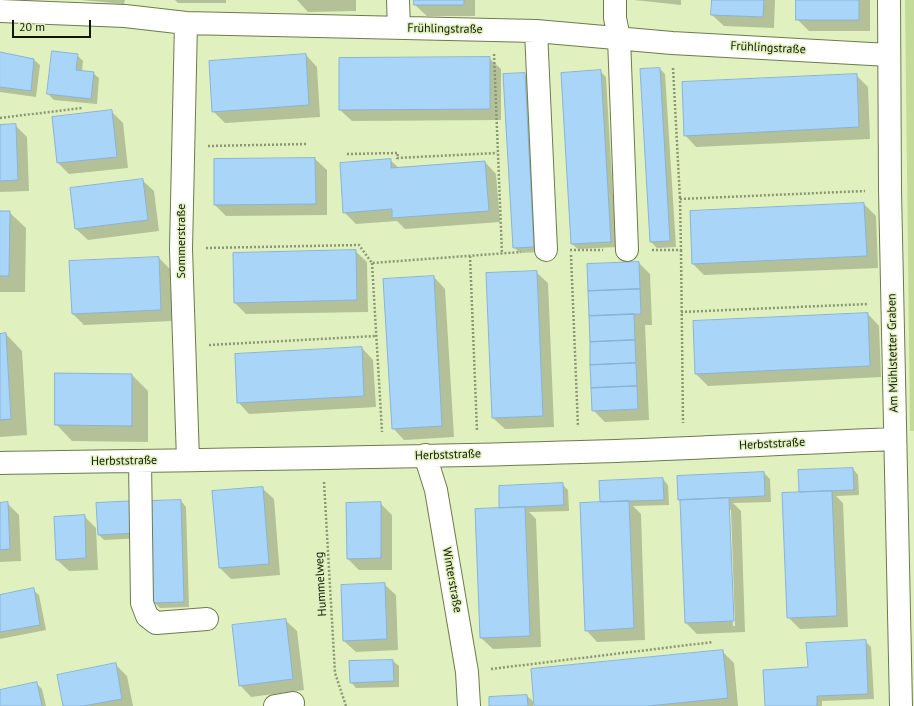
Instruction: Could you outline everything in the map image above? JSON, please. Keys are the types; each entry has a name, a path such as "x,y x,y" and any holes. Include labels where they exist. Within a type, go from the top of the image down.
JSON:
{"street":[{"path":"398,0 399,28"},
{"path":"616,0 615,18 619,38 627,250"},
{"name":"Am Mühlstetter Graben","path":"889,0 892,303 901,706"},
{"name":"Frühlingstraße","path":"0,11 125,16 186,23 536,31 672,43 889,55"},
{"name":"Sommerstraße","path":"186,23 181,249 188,460"},
{"path":"536,31 546,250"},
{"name":"Herbststraße","path":"0,463 323,459 383,456 683,449 895,439"},
{"name":"Winterstraße","path":"425,455 436,490 467,672 469,706"},
{"path":"140,461 142,603 147,616 156,623 207,619"}],"path":[{"path":"493,30 502,254"},
{"path":"672,43 680,199"},
{"path":"0,118 82,108"},
{"path":"184,147 308,144"},
{"path":"347,154 398,153 397,158 497,153"},
{"path":"571,250 579,452"},
{"path":"681,250 683,449"},
{"path":"470,256 478,454"},
{"path":"372,263 383,456"},
{"path":"681,312 892,303"},
{"path":"184,347 376,336"},
{"name":"Hummelweg","path":"323,459 335,673 346,706"},
{"path":"467,672 713,642"}],"green space":[{"path":"905,0 914,0 914,431 910,431"}],"building":[{"path":"414,0 464,0 464,5 414,5"},
{"path":"712,0 764,0 763,17 711,15"},
{"path":"796,0 859,0 859,20 796,20"},
{"path":"52,51 78,54 76,70 94,72 91,99 47,94"},
{"path":"0,52 34,59 31,91 0,87"},
{"path":"306,54 309,105 212,112 209,61"},
{"path":"490,57 490,109 339,110 339,58"},
{"path":"660,68 670,241 650,242 640,69"},
{"path":"601,70 611,242 571,244 561,73"},
{"path":"525,73 534,247 513,248 503,74"},
{"path":"857,74 859,127 684,136 682,82"},
{"path":"112,110 117,157 57,163 52,117"},
{"path":"16,124 18,180 0,181 0,125"},
{"path":"315,158 316,204 214,205 214,159"},
{"path":"391,159 391,168 485,161 489,211 392,218 392,209 343,213 340,163"},
{"path":"143,179 148,220 75,229 70,188"},
{"path":"864,203 867,256 692,264 690,211"},
{"path":"0,211 10,211 9,276 0,276"},
{"path":"356,250 357,300 234,303 233,253"},
{"path":"159,257 161,310 72,314 69,261"},
{"path":"639,262 640,289 588,291 587,264"},
{"path":"537,271 543,416 492,418 486,273"},
{"path":"434,276 442,426 392,429 383,279"},
{"path":"640,289 641,314 589,316 588,291"},
{"path":"868,313 870,366 695,374 693,321"},
{"path":"634,314 635,340 590,342 589,316"},
{"path":"6,333 11,419 0,420 0,334"},
{"path":"635,340 636,363 590,365 590,342"},
{"path":"362,347 364,396 237,403 235,354"},
{"path":"636,363 637,386 591,388 590,365"},
{"path":"55,373 132,374 132,426 55,425"},
{"path":"637,386 638,409 592,411 591,388"},
{"path":"853,468 854,490 799,492 798,470"},
{"path":"764,472 765,496 678,500 677,476"},
{"path":"663,478 664,500 600,502 599,481"},
{"path":"563,483 564,505 499,508 499,486"},
{"path":"263,487 269,564 219,568 212,491"},
{"path":"832,491 837,616 787,618 782,493"},
{"path":"729,498 734,621 685,623 680,500"},
{"path":"181,500 184,602 153,603 150,501"},
{"path":"137,501 139,533 98,535 96,503"},
{"path":"629,501 634,628 585,631 580,503"},
{"path":"8,502 10,549 0,550 0,503"},
{"path":"381,502 381,558 347,559 346,503"},
{"path":"525,507 530,636 480,638 475,509"},
{"path":"85,515 86,558 56,560 54,517"},
{"path":"385,583 387,639 343,641 341,585"},
{"path":"34,588 40,625 0,632 0,595"},
{"path":"286,619 293,679 239,686 232,625"},
{"path":"866,640 868,694 817,696 817,706 765,706 763,670 808,667 806,643"},
{"path":"723,650 728,698 648,706 534,706 531,669"},
{"path":"393,660 394,681 350,683 349,661"},
{"path":"116,663 122,699 83,706 63,706 57,675"},
{"path":"37,682 42,706 0,706 0,690"},
{"path":"527,695 528,706 489,706 489,697"}]}
